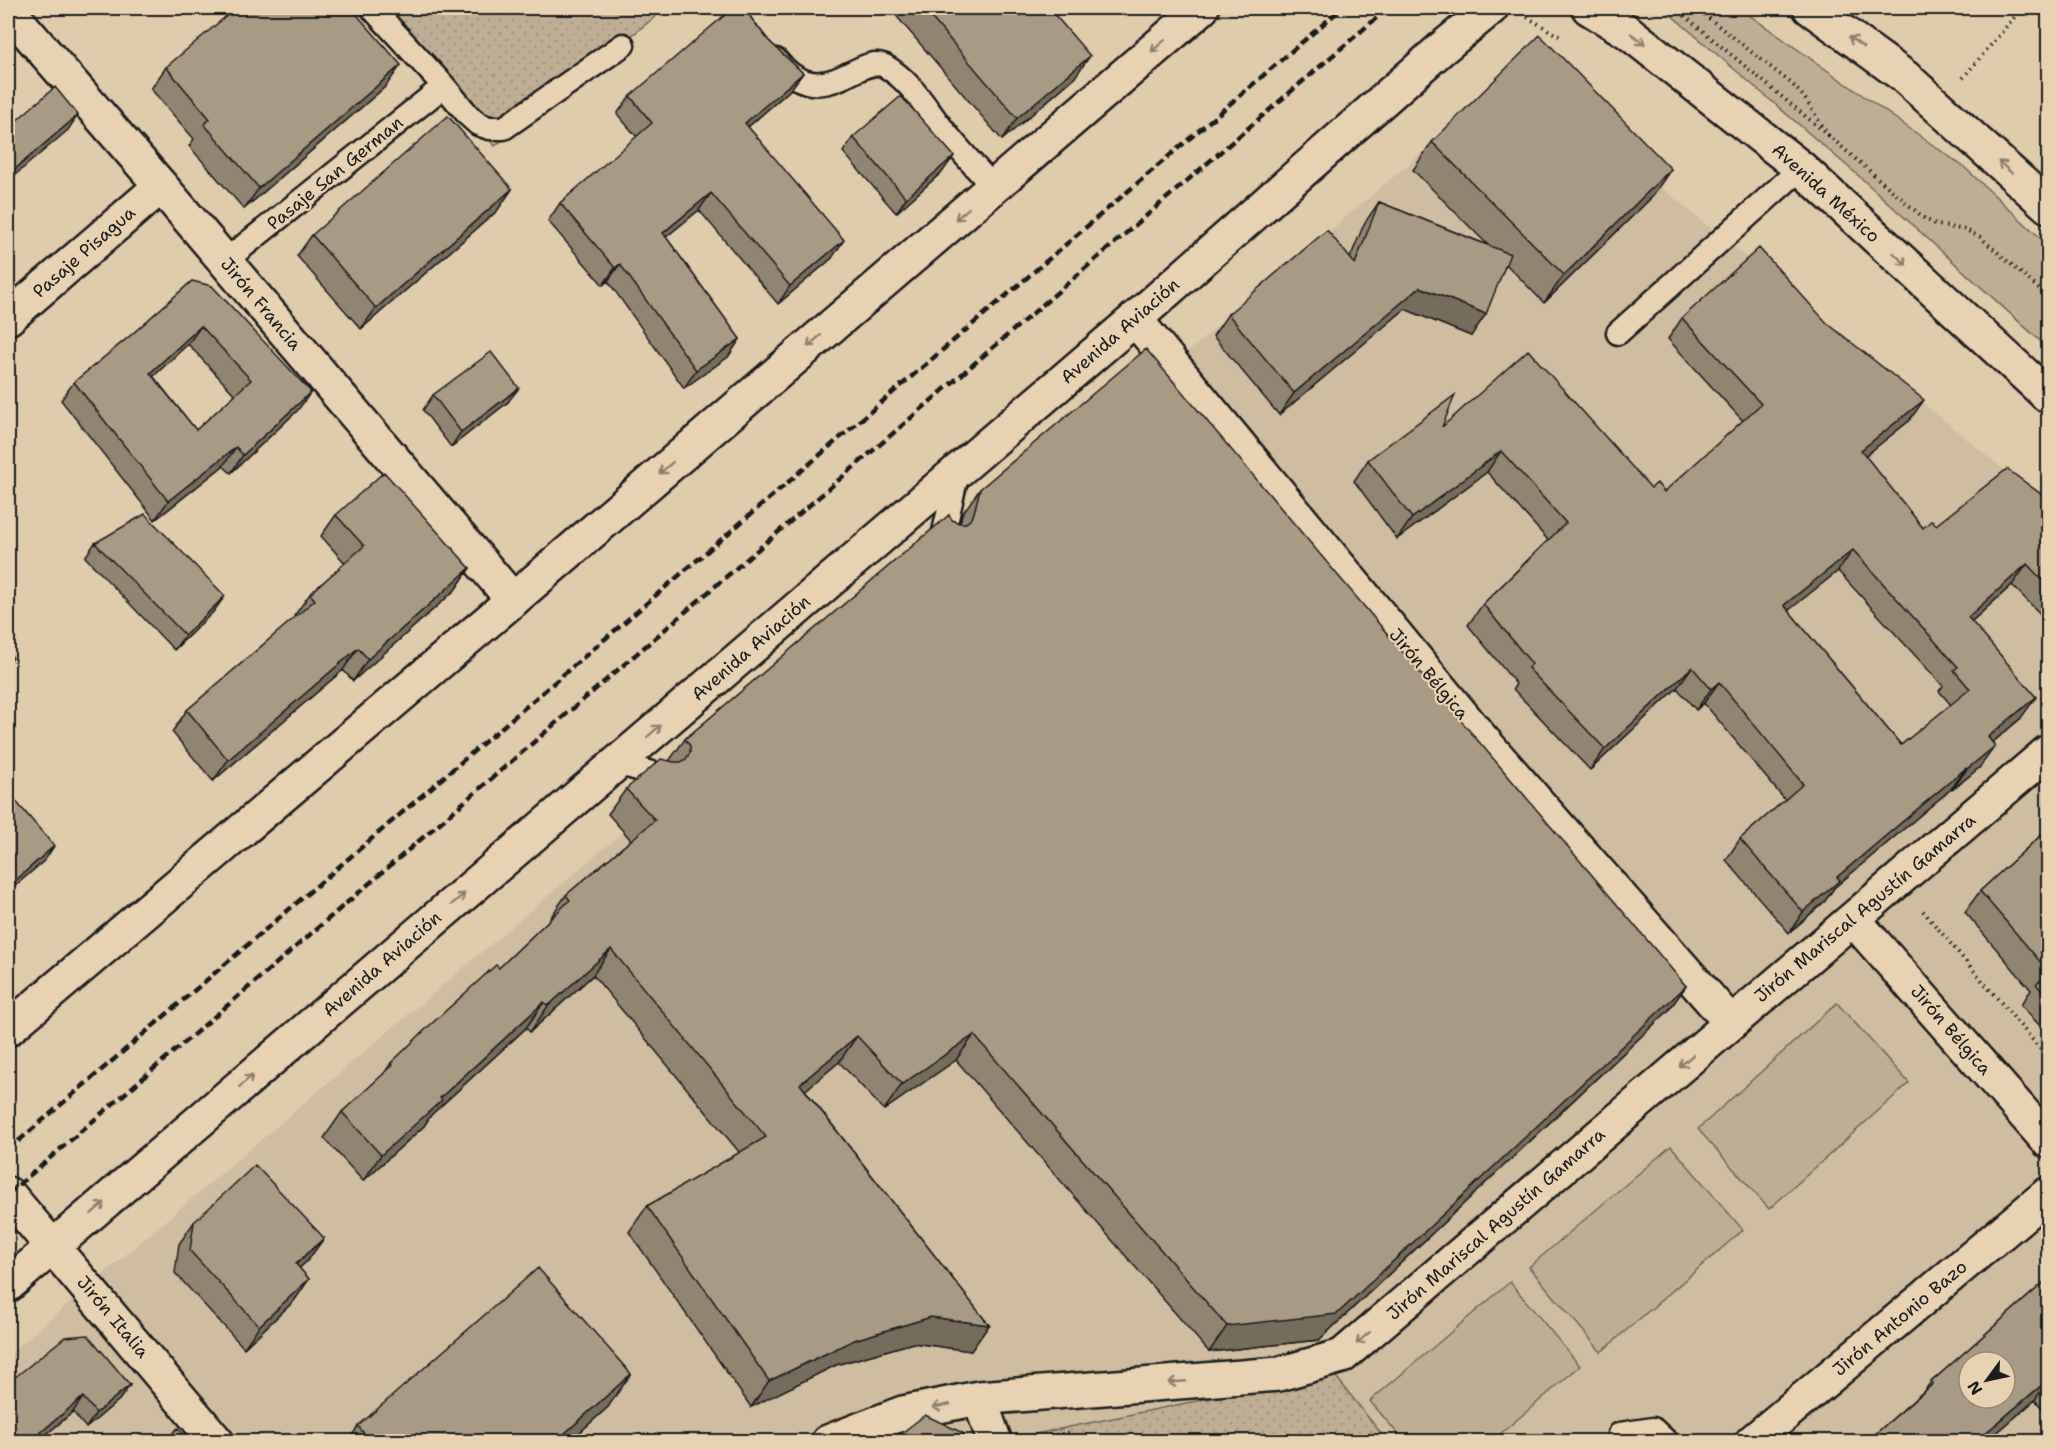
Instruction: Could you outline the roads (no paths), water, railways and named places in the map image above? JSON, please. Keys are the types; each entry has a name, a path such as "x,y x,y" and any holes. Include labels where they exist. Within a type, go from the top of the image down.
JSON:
{"main road":[{"path":"8,1029 513,600 1202,8"},
{"name":"Avenida Aviación","path":"8,1285 958,471 1441,49 1491,8"},
{"name":"Avenida México","path":"1589,8 1628,32 1802,168 2049,396"},
{"path":"1810,8 1905,77 2049,206"},
{"name":"Jirón Francia","path":"8,10 513,600"},
{"name":"Pasaje Pisagua","path":"8,318 161,186"},
{"name":"Jirón Bélgica","path":"1134,319 1481,738 1731,1023"},
{"name":"Jirón Mariscal Agustín Gamarra","path":"828,1442 903,1413 979,1398 1279,1374 1342,1356 2049,752"},
{"name":"Jirón Bélgica","path":"1853,919 2049,1141"},
{"name":"Jirón Italia","path":"8,1194 217,1442"},
{"name":"Jirón Antonio Bazo","path":"1752,1442 2049,1194"},
{"path":"979,1398 995,1442"}],"lane":[{"path":"372,8 469,116 478,124 496,130 504,129 623,45"},
{"path":"764,46 794,76 816,84 839,80 870,65 878,63 885,66 904,81 950,139 993,187"},
{"name":"Pasaje San German","path":"225,261 444,86"},
{"path":"1618,333 1802,168"},
{"path":"943,536 958,471"},
{"path":"616,763 659,775"},
{"path":"1620,1434 1653,1429 1667,1442"}],"railway":[{"path":"8,1150 1342,8"},
{"path":"8,1194 1388,8"}]}
